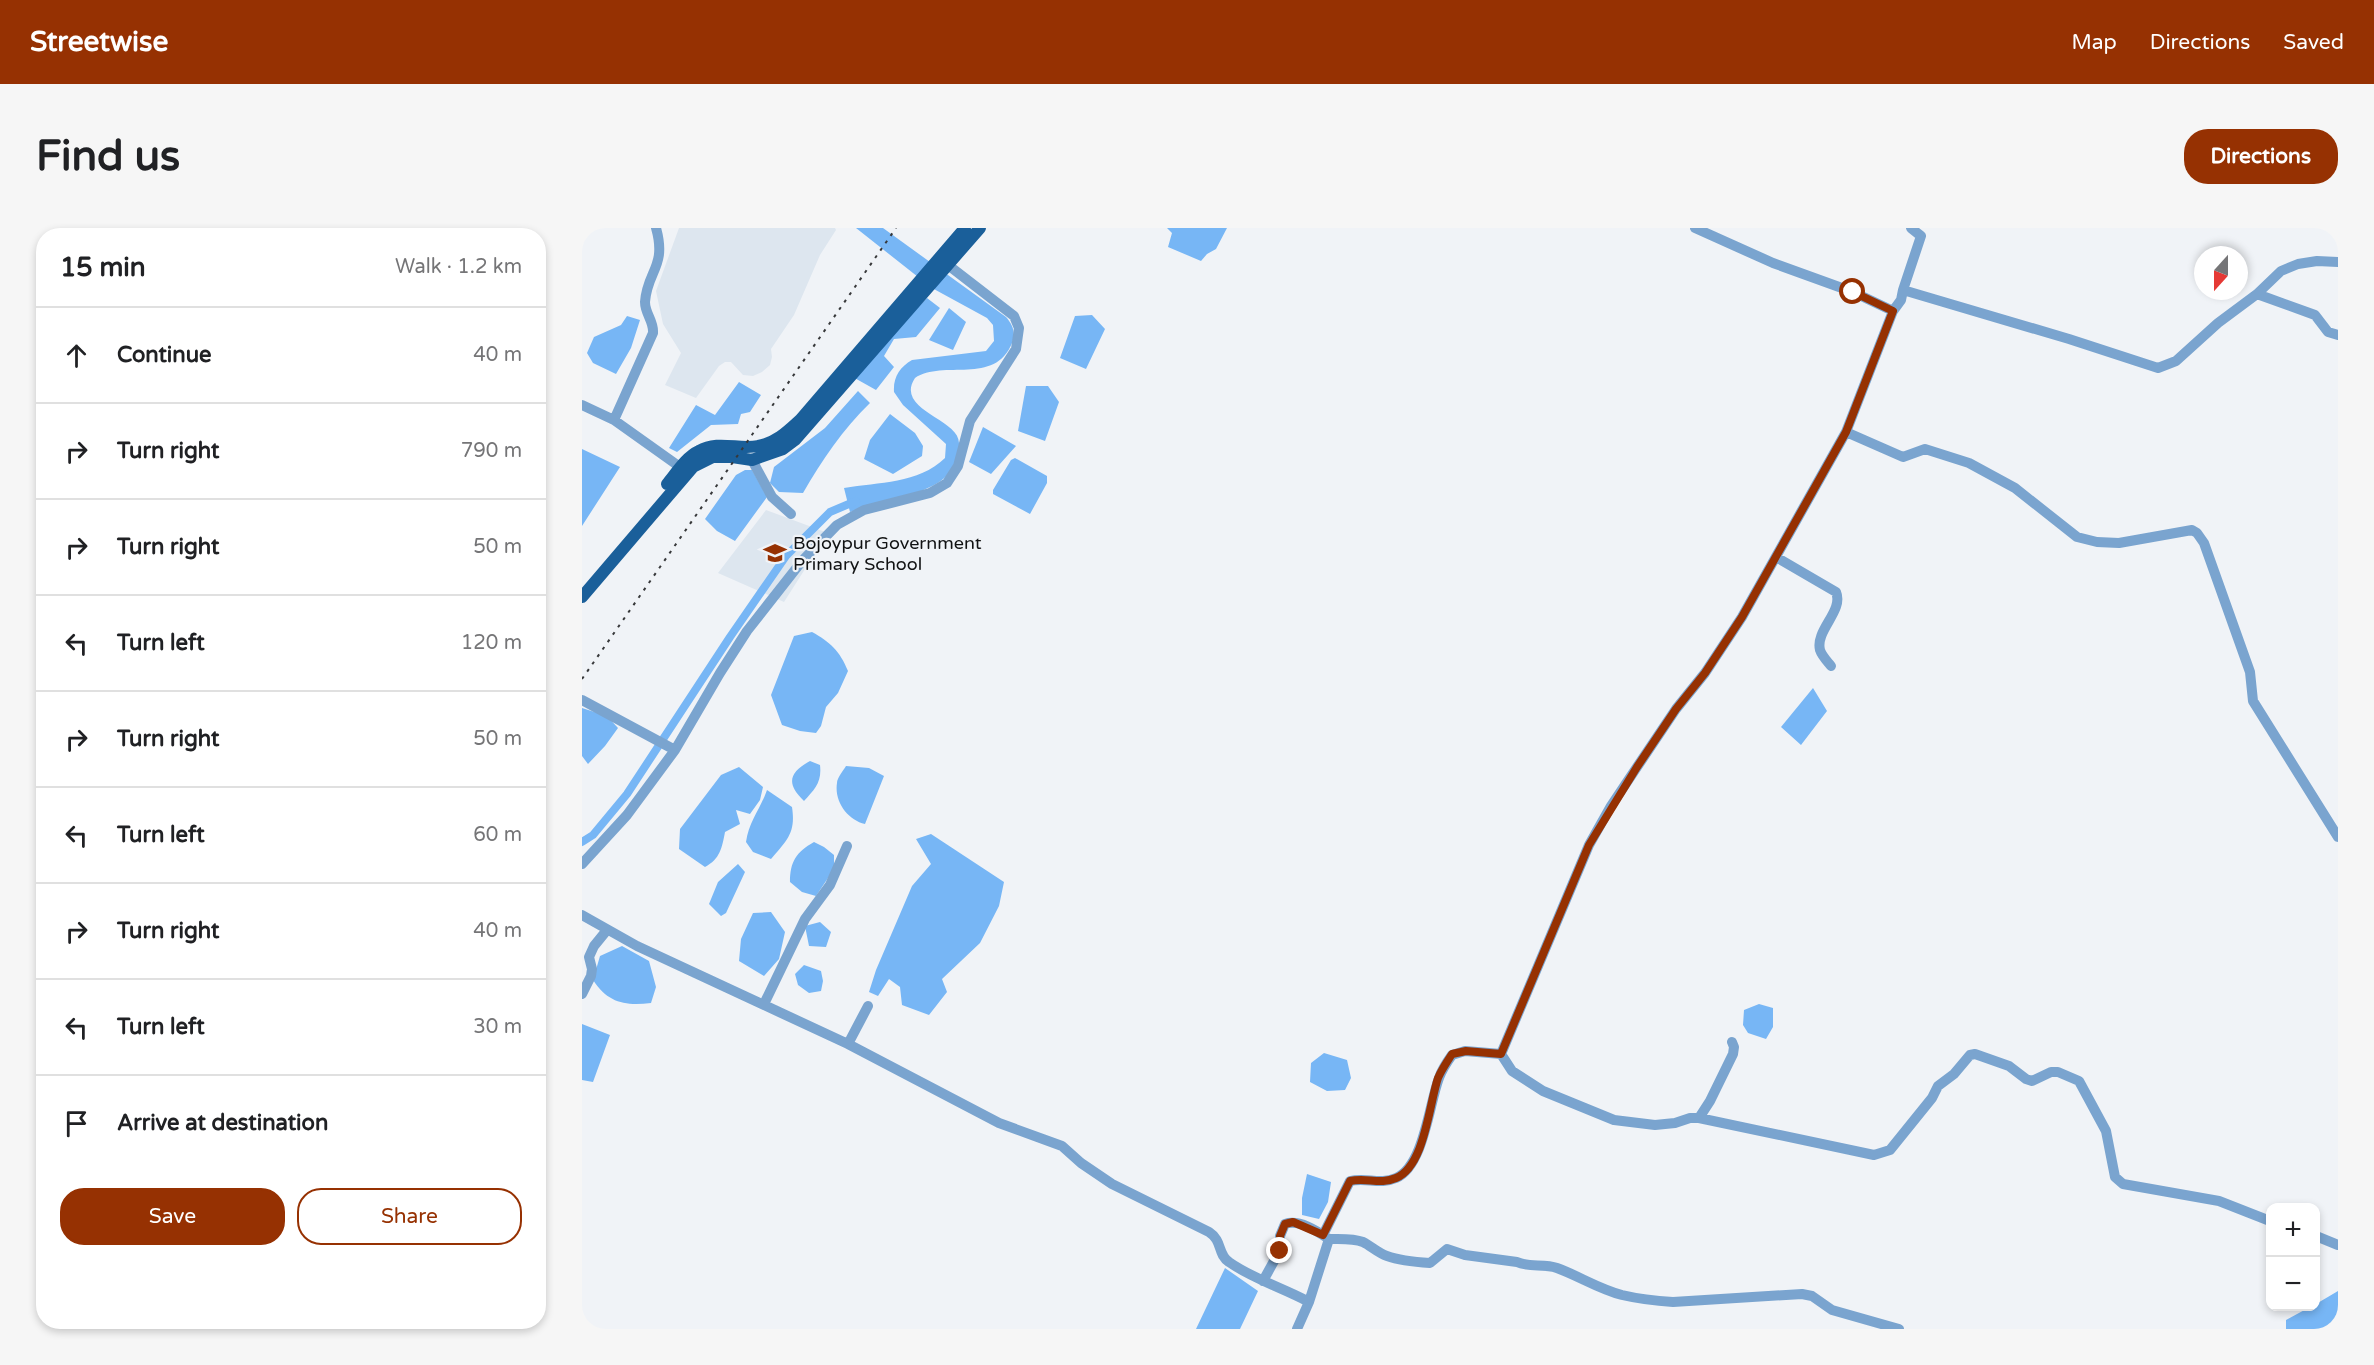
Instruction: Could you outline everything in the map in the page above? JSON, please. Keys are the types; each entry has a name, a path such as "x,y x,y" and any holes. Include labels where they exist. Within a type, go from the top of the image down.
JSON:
{"main road":[{"path":"944,261 965,228"},
{"path":"582,586 680,468 698,451 712,446 756,447 780,437 801,419 860,358 944,261 980,228"},
{"path":"582,597 693,467 713,456 752,460 783,449 795,440 860,358"}],"street":[{"path":"614,420 653,333 653,321 647,314 645,304 660,256 660,242 656,228"},
{"path":"1695,228 1773,263 1853,292 1893,311"},
{"path":"1501,1054 1589,845 1611,806 1742,617 1846,432 1893,311 1901,300 1921,236 1911,228"},
{"path":"582,864 627,815 673,750 747,631 801,561 837,525 864,510 930,493 947,483 958,466 970,421 1016,349 1019,328 1014,316 944,261"},
{"path":"1903,290 2158,368 2176,361 2218,323 2257,294 2281,271 2298,264 2317,261 2338,262"},
{"path":"2257,294 2315,315 2328,332 2338,335"},
{"path":"582,405 614,420 680,468"},
{"path":"1846,432 1903,457 1925,449 1970,463 2015,488 2077,537 2097,542 2119,543 2185,530 2197,533 2204,543 2250,672 2253,701 2338,837"},
{"path":"752,460 772,497 791,514"},
{"path":"1776,556 1836,592 1838,601 1822,636 1820,648 1831,666"},
{"path":"582,700 673,750"},
{"path":"764,1004 805,919 830,885 847,846"},
{"path":"582,915 647,951 848,1044 999,1123 1062,1146 1112,1184 1209,1232 1219,1241 1222,1256 1228,1261 1263,1281 1309,1302"},
{"path":"582,994 591,976 589,957 594,946 607,930"},
{"path":"848,1044 868,1006"},
{"path":"1699,1118 1733,1054 1732,1042"},
{"path":"1297,1329 1309,1302 1326,1237 1350,1181 1380,1183 1404,1174 1424,1135 1437,1081 1452,1054 1466,1051 1501,1054"},
{"path":"1501,1054 1512,1071 1543,1091 1614,1120 1655,1125 1699,1118 1874,1155 1890,1150 1932,1098 1938,1086 1954,1074 1970,1055 1975,1054 2009,1066 2032,1081 2051,1072 2058,1072 2079,1081 2106,1131 2115,1177 2123,1184 2219,1201 2266,1219"},
{"path":"1263,1281 1280,1251 1280,1236 1285,1224 1293,1222 1326,1237 1358,1241 1382,1254 1409,1261 1430,1263 1447,1250 1522,1264 1536,1263 1556,1267 1622,1295 1673,1302 1802,1294 1812,1296 1832,1310 1899,1329"},
{"path":"2320,1238 2338,1245"}],"shaded area":[{"path":"679,228 835,228 836,230 820,255 794,315 771,349 770,365 753,376 743,375 731,362 725,362 719,366 696,398 665,385 681,353 663,324 656,291"},
{"name":"Bojoypur Government Primary School","path":"766,510 828,533 784,602 718,573"}],"water":[{"path":"856,228 883,228 1006,317 1012,326 1014,336 1004,356 994,364 968,370 927,373 915,378 911,389 913,398 920,406 949,427 959,443 957,458 946,477 922,491 850,512 844,488 910,477 923,473 945,458 946,444 903,405 894,392 896,377 901,369 912,360 986,351 994,341 993,325 987,318 932,288"},
{"path":"1167,228 1227,228 1216,249 1201,261 1168,247 1172,233"},
{"path":"927,298 940,308 916,337 894,339 884,356 894,367 876,390 851,376"},
{"path":"949,308 966,322 953,350 929,340"},
{"path":"1092,315 1105,329 1086,369 1060,358 1075,316"},
{"path":"627,316 640,320 631,348 616,374 593,363 587,353 594,337 621,325"},
{"path":"739,382 761,395 750,412 741,414 738,424 711,425 677,452 669,448 696,405 715,415"},
{"path":"1026,386 1048,386 1059,402 1045,441 1018,431"},
{"path":"858,391 870,403 834,445 803,493 779,492 770,483 774,467 825,428"},
{"path":"890,414 915,433 923,446 922,456 893,474 864,459 870,440"},
{"path":"983,427 1016,446 991,474 969,462"},
{"path":"582,449 620,467 582,526"},
{"path":"1015,458 1047,476 1047,483 1030,514 993,494 993,490 1011,460"},
{"path":"745,470 752,470 767,497 735,541 717,531 705,519 736,475"},
{"path":"812,632 834,648 848,671 838,693 826,707 821,726 816,733 782,725 771,695 794,636"},
{"path":"1813,688 1827,711 1801,745 1781,727"},
{"path":"582,708 607,716 618,728 588,764 582,756"},
{"path":"810,761 820,765 820,776 814,789 804,801 794,789 792,778 798,769"},
{"path":"846,766 869,768 884,776 865,824 848,814 838,797 837,781"},
{"path":"739,767 763,787 760,800 750,814 736,810 740,824 725,832 720,852 705,867 679,849 680,829 721,775"},
{"path":"767,790 792,807 793,816 789,836 771,859 753,852 746,842"},
{"path":"931,834 1004,882 999,906 980,943 942,979 947,992 929,1015 902,1005 900,987 889,979 878,996 869,992 912,886 931,864 916,839"},
{"path":"814,842 834,855 834,869 816,896 802,892 790,882 795,858"},
{"path":"738,864 745,872 726,913 721,916 709,904 718,882"},
{"path":"771,912 785,932 779,959 764,976 739,961 741,939 753,913"},
{"path":"820,922 831,932 826,947 809,946 805,926"},
{"path":"622,946 649,961 656,987 651,1003 633,1004 618,1001 605,994 593,980 600,956"},
{"path":"804,965 821,971 823,981 821,991 809,993 798,985 795,974"},
{"path":"1759,1004 1773,1008 1773,1027 1766,1039 1748,1033 1743,1025 1744,1010"},
{"path":"582,1024 610,1035 593,1082 582,1080"},
{"path":"1324,1053 1347,1060 1351,1078 1345,1090 1327,1091 1310,1082 1311,1063"},
{"path":"1307,1174 1331,1182 1328,1202 1319,1219 1302,1215 1302,1198"},
{"path":"1225,1268 1258,1291 1240,1329 1196,1329"},
{"path":"2338,1291 2338,1329 2286,1329 2286,1320 2303,1311 2320,1311 2320,1302"}],"waterway":[{"path":"582,842 593,835 627,794 786,556 830,512 856,501"}],"railway":[{"path":"582,679 896,228"}],"place":[{"name":"Bojoypur Government Primary School","path":"775,553"}],"route":[{"path":"1280,1251 1280,1236 1288,1222 1323,1235 1350,1181 1357,1179 1380,1183 1404,1174 1424,1135 1437,1081 1452,1054 1466,1051 1501,1054 1589,845 1637,767 1676,709 1705,673 1742,617 1846,432 1893,311 1883,304 1853,292"}]}
